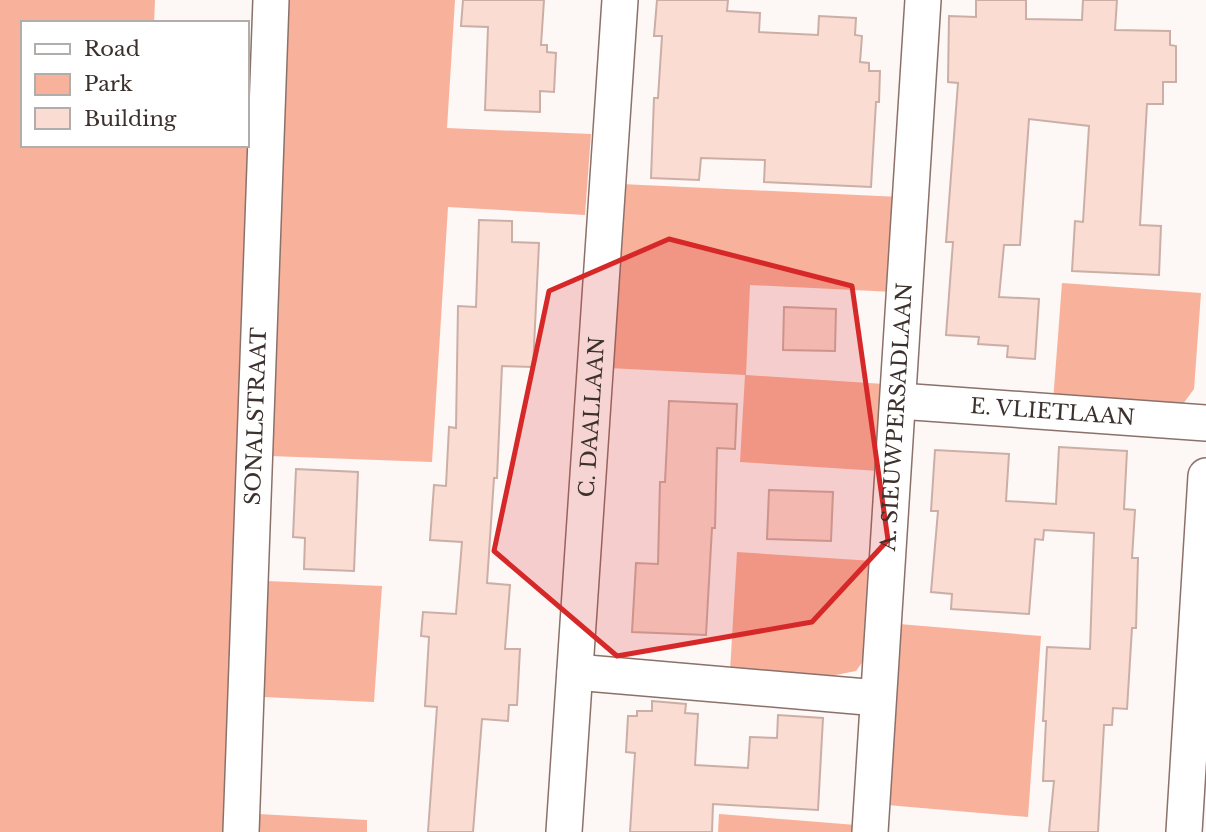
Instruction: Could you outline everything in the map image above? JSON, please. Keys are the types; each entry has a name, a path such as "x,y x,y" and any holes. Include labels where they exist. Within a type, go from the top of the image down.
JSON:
{"street":[{"name":"SONALSTRAAT","path":"241,832 271,0"},
{"name":"C. DAALLAAN","path":"564,832 620,0"},
{"name":"A. SIEUWPERSADLAAN","path":"870,832 923,0"},
{"name":"E. VLIETLAAN","path":"899,401 1206,423"},
{"path":"1184,832 1206,477"},
{"path":"576,671 878,698"}],"highlighted area":[{"path":"669,239 852,286 888,540 812,622 617,656 494,551 549,291"}],"green space":[{"path":"0,0 155,0 154,21 21,21 21,147 248,147 248,102 256,103 224,832 0,832"},
{"path":"288,0 455,0 447,128 591,134 585,215 448,207 432,462 270,456"},
{"path":"621,184 900,197 894,292 750,285 746,375 884,384 879,471 740,462 745,375 609,368"},
{"path":"1062,283 1201,293 1194,389 1183,404 1053,402"},
{"path":"737,552 873,561 864,660 856,671 815,679 730,672"},
{"path":"267,581 382,586 374,702 263,697"},
{"path":"899,624 1041,636 1028,817 887,805"},
{"path":"258,814 367,820 367,832 257,832"},
{"path":"719,814 856,825 856,832 718,832"}],"building":[{"path":"463,0 544,0 541,45 547,45 547,52 556,53 554,92 540,91 540,112 485,110 488,27 461,26"},
{"path":"657,0 728,0 727,11 760,13 759,32 818,35 819,16 856,18 855,35 862,36 860,62 869,63 869,71 880,71 871,187 764,182 765,160 701,158 699,180 651,178 654,98 658,98 662,36 654,36"},
{"path":"976,0 1026,0 1026,19 1082,20 1083,0 1117,0 1115,30 1170,31 1170,45 1176,46 1176,82 1163,82 1163,104 1147,104 1140,225 1161,226 1159,275 1072,271 1075,221 1083,222 1089,126 1029,119 1020,245 1004,245 999,297 1039,299 1035,359 1007,357 1008,346 978,344 979,337 946,335 953,242 946,242 958,83 948,82 949,16 976,17"},
{"path":"479,220 512,221 512,242 539,243 533,367 502,366 497,478 494,478 487,583 510,585 505,649 520,649 517,705 509,705 508,721 482,719 473,832 428,832 437,707 425,706 429,637 421,636 423,612 456,614 462,542 430,540 434,485 446,486 449,427 456,428 458,306 476,307"},
{"path":"784,307 836,309 835,351 783,350"},
{"path":"669,401 737,404 735,449 717,448 715,528 712,528 706,635 632,632 636,563 658,564 660,482 665,482"},
{"path":"1059,447 1127,451 1124,509 1135,510 1132,558 1138,558 1136,628 1132,628 1127,709 1113,708 1112,725 1104,725 1098,832 1049,832 1054,781 1043,781 1047,647 1090,649 1094,533 1044,530 1043,540 1035,539 1029,614 951,609 952,594 931,592 938,511 931,511 935,450 1009,454 1006,501 1056,504"},
{"path":"296,469 358,472 354,571 304,569 305,538 293,537"},
{"path":"769,490 833,492 831,541 767,539"},
{"path":"652,701 686,704 685,713 698,714 695,765 748,768 750,737 777,738 778,715 823,718 818,810 713,804 712,832 630,832 635,753 626,752 628,716 637,716 637,711 652,711"}]}
